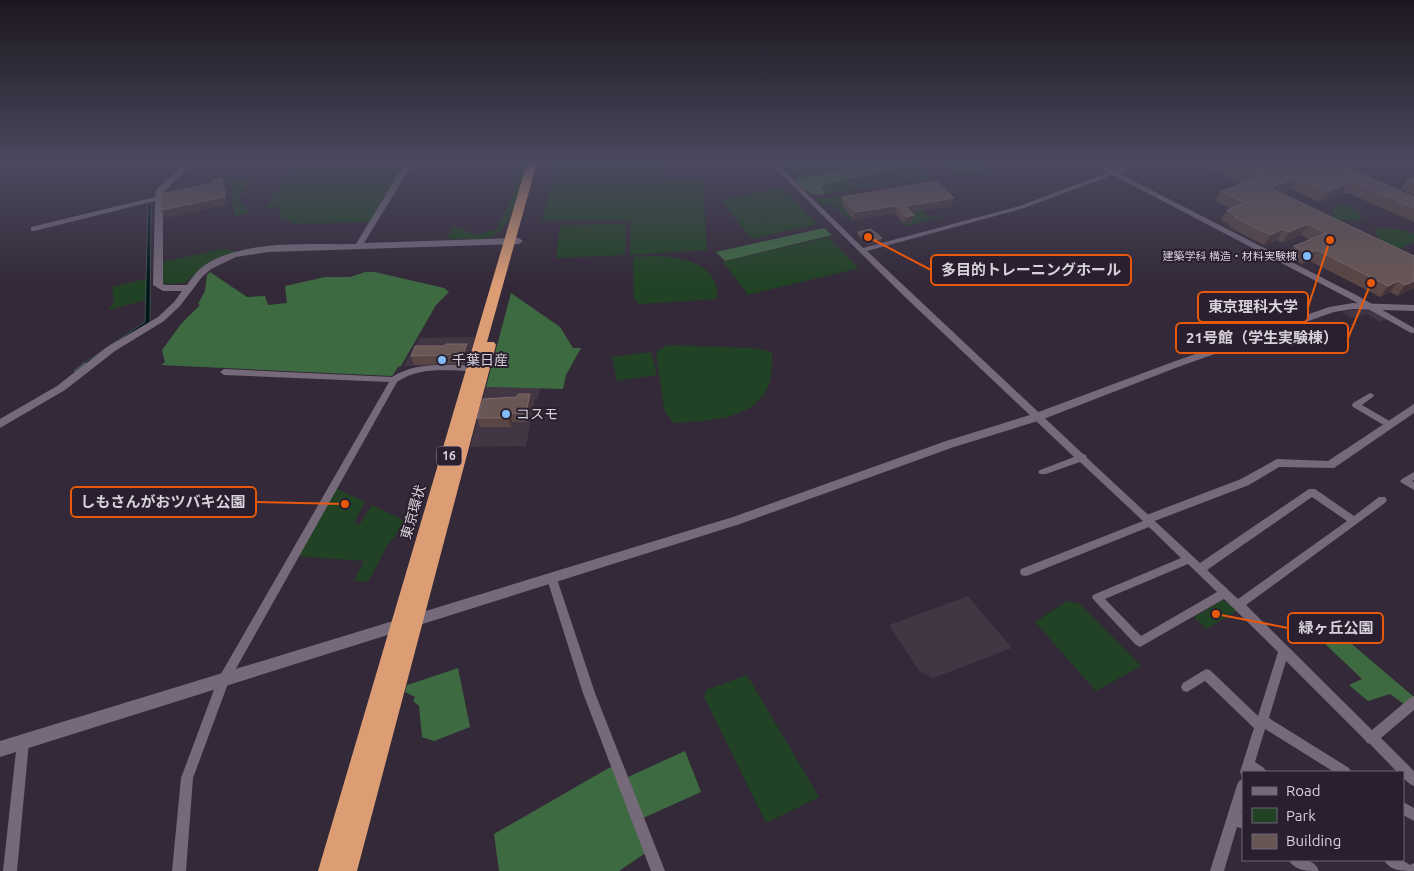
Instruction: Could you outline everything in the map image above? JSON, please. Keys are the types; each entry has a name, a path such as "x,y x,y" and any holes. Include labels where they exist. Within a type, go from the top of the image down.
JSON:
{"highway":[{"name":"東京環状","path":"329,871 407,624 514,241 523,204"},
{"name":"東京環状","path":"346,871 407,624 474,368 526,204"}],"street":[{"path":"34,229 135,204"},
{"path":"158,204 158,285 163,288 189,288"},
{"path":"358,246 384,204"},
{"path":"815,204 1037,417 1150,520 1414,780"},
{"path":"862,250 1031,204"},
{"path":"1174,204 1414,331"},
{"path":"0,424 61,388 94,361 161,319 177,304 208,267 244,253 268,249 514,241"},
{"path":"0,750 778,507 950,444 1037,417 1174,365 1332,310 1346,306 1414,308"},
{"path":"179,871 187,778 224,679 394,380 404,371 416,368 474,368"},
{"path":"224,372 394,380"},
{"path":"1370,396 1356,405 1390,424"},
{"path":"1025,572 1245,482 1277,463 1330,465 1414,408"},
{"path":"1043,472 1082,457"},
{"path":"1414,475 1405,481 1414,486"},
{"path":"1200,569 1312,492 1354,521"},
{"path":"1238,605 1382,500"},
{"path":"1190,559 1097,598 1140,642 1225,593"},
{"path":"552,579 589,693 658,871"},
{"path":"1248,768 1284,650"},
{"path":"1187,687 1206,674 1261,723 1343,771"},
{"path":"1372,739 1414,702"},
{"path":"10,871 22,742"},
{"path":"1217,871 1238,819 1242,791"},
{"path":"1297,861 1312,871"},
{"path":"1393,861 1408,871"}],"shaded area":[{"path":"148,204 151,204 150,322 84,365 81,365 145,322"},
{"path":"1352,310 1374,311 1388,319 1380,322 1367,314 1352,318 1341,312"},
{"path":"475,337 467,365 404,366 420,338"},
{"path":"486,387 540,388 538,399 535,399 526,446 470,447"},
{"path":"968,596 1012,648 933,678 920,672 889,625"}],"green space":[{"path":"233,204 242,204 244,205 244,210 256,211 234,216"},
{"path":"268,204 382,204 370,222 295,224 285,219 282,220 279,206 264,209"},
{"path":"510,204 515,204 505,225 491,237 448,239 452,226 477,235 496,229"},
{"path":"546,204 704,204 707,250 630,255 630,221 542,221"},
{"path":"723,204 798,204 818,224 752,239"},
{"path":"821,204 856,204 852,222 832,205 823,206"},
{"path":"1340,204 1354,208 1362,214 1362,219 1353,221 1331,220 1332,210"},
{"path":"922,210 929,217 951,214 905,227 894,215 904,224 904,213"},
{"path":"626,224 625,255 556,258 560,225"},
{"path":"824,228 832,235 725,261 716,252"},
{"path":"1379,228 1404,230 1414,234 1414,242 1392,252 1378,238 1374,230"},
{"path":"828,237 859,268 748,295 723,262"},
{"path":"222,249 238,251 204,267 185,283 163,284 161,262"},
{"path":"651,256 685,260 705,269 712,277 716,287 717,299 639,304 634,299 633,257"},
{"path":"210,272 247,297 265,296 268,305 287,303 285,286 325,277 350,277 365,272 375,272 444,288 449,292 436,305 401,366 398,367 392,376 161,365 165,362 162,350 181,324 200,305 198,304 205,291 207,275"},
{"path":"146,279 146,300 108,310 114,301 112,287"},
{"path":"511,293 560,327 573,348 581,348 566,375 563,389 486,387"},
{"path":"667,345 753,348 772,352 771,376 766,392 754,405 733,415 709,420 673,423 664,409 656,352"},
{"path":"651,352 657,375 617,381 612,357"},
{"path":"336,488 365,502 354,522 359,525 372,505 405,521 386,548 368,582 354,581 364,561 296,556"},
{"path":"1223,600 1238,610 1206,629 1194,617"},
{"path":"1067,601 1080,604 1141,666 1096,691 1035,622"},
{"path":"1333,628 1414,697 1405,705 1390,694 1368,701 1349,685 1362,679 1319,638"},
{"path":"458,668 470,727 434,741 422,737 419,706 413,701 415,697 405,692 407,685"},
{"path":"747,675 819,797 766,823 704,697 706,690"},
{"path":"685,751 701,792 641,819 628,777"},
{"path":"614,765 647,852 619,871 499,871 494,834"}],"building":[{"path":"161,204 192,204 161,210"},
{"path":"848,204 919,204 905,206 914,215 906,217 896,206 855,212"},
{"path":"1244,204 1303,204 1414,256 1414,281 1405,285 1398,281 1388,286 1317,250 1308,254 1294,246 1326,233 1308,224 1289,232 1283,229 1270,235 1234,217 1237,216 1227,210"},
{"path":"1404,204 1414,204 1414,208"},
{"path":"871,229 882,238 868,242 858,232"},
{"path":"446,344 467,344 463,354 411,356 415,346 444,346"},
{"path":"518,394 530,394 526,413 510,413 508,418 477,418 483,399 517,397"}],"waterway":[{"path":"75,371 85,363"}],"place":[{"name":"多目的トレーニングホール","path":"868,237"},
{"name":"東京理科大学","path":"1330,240"},
{"name":"建築学科 構造・材料実験棟","path":"1307,256"},
{"name":"21号館（学生実験棟）","path":"1371,283"},
{"name":"千葉日産","path":"442,360"},
{"name":"コスモ","path":"506,414"},
{"name":"しもさんがおツバキ公園","path":"345,504"},
{"name":"緑ヶ丘公園","path":"1216,614"}]}
